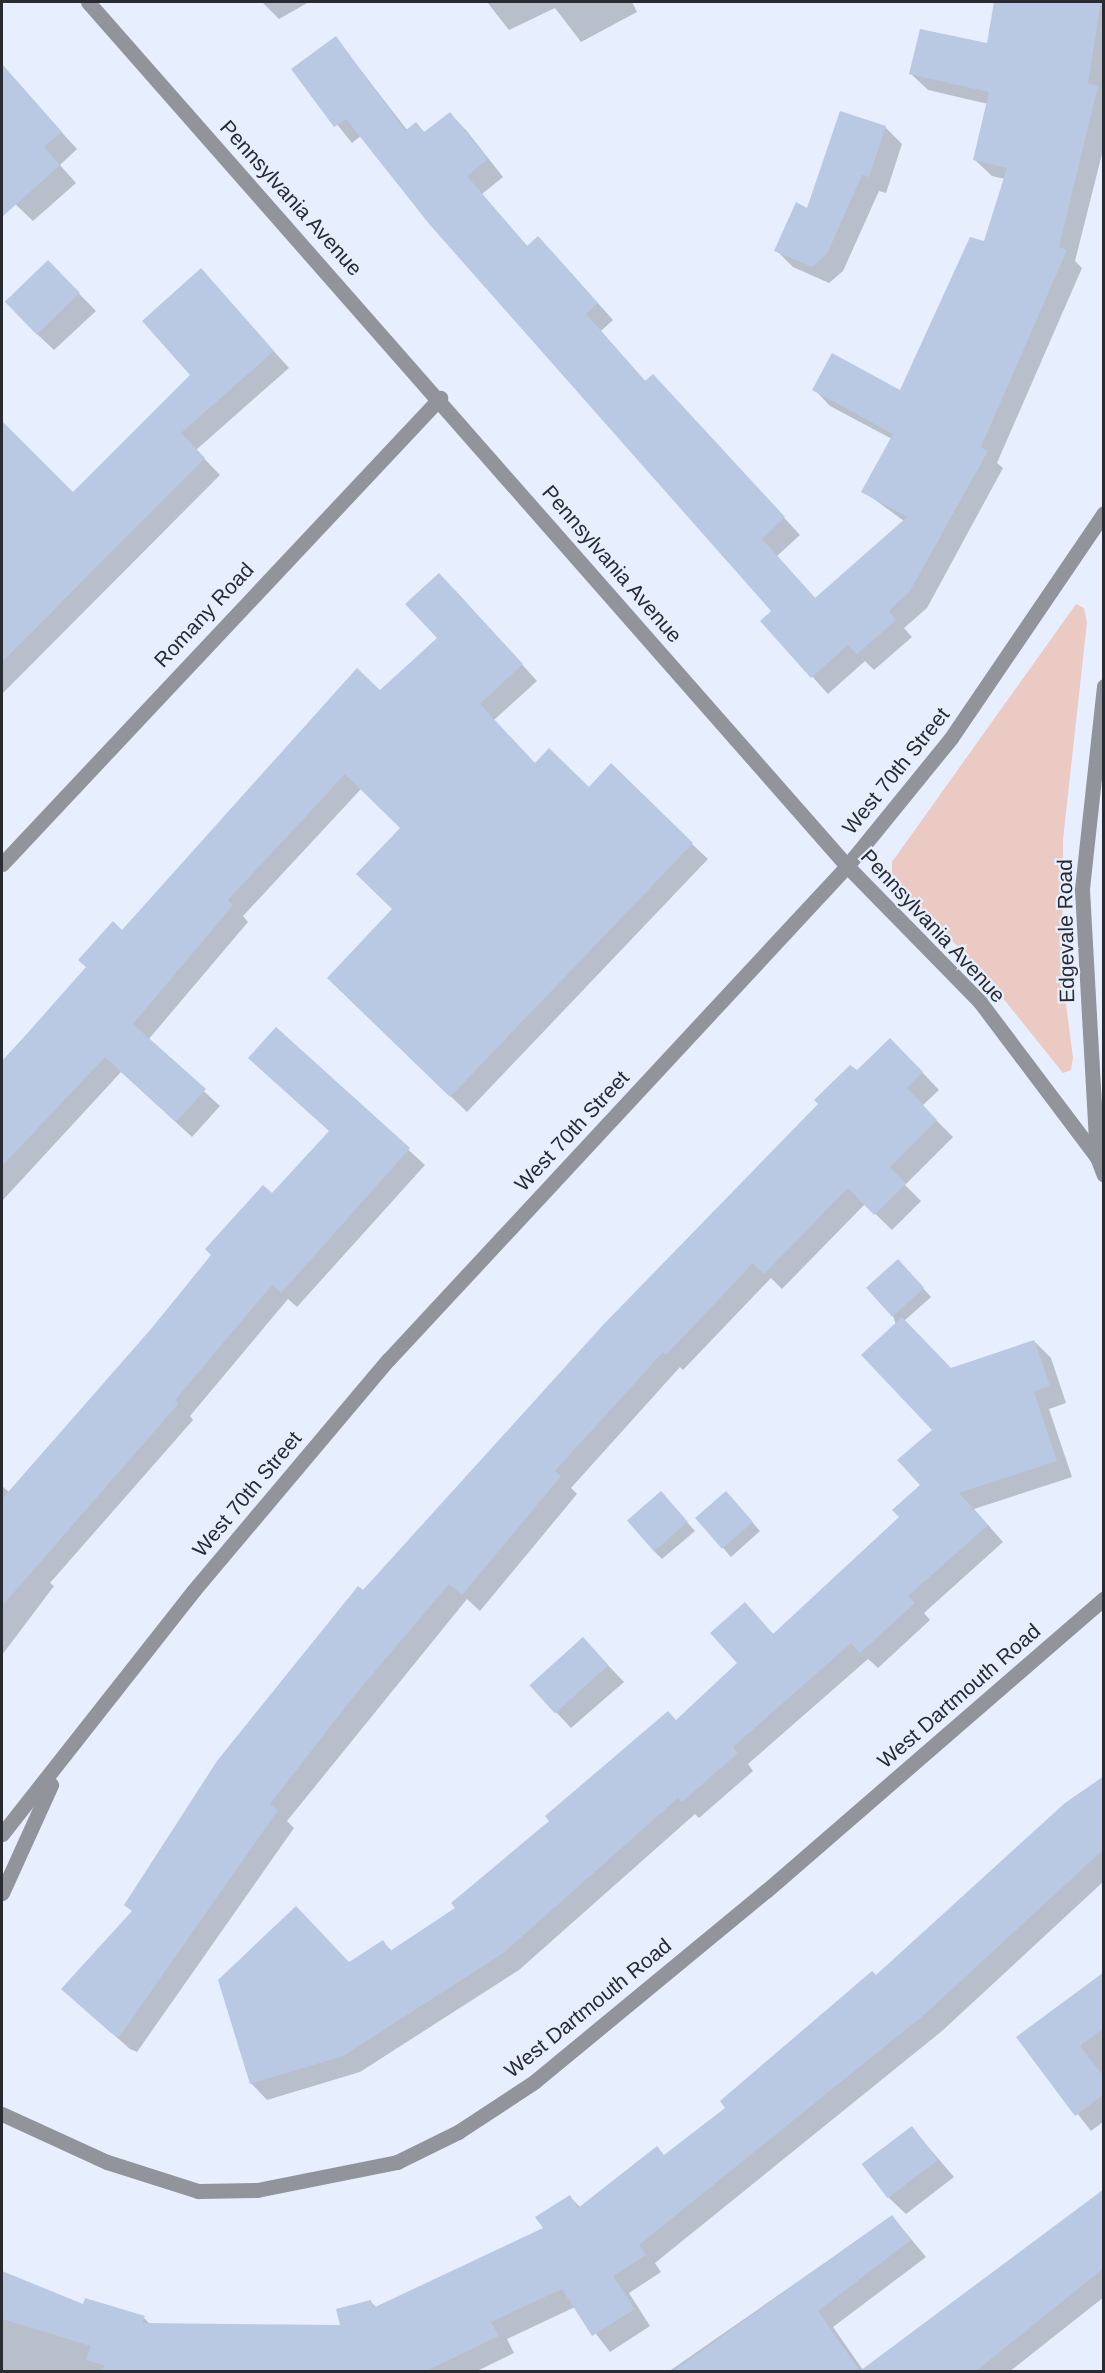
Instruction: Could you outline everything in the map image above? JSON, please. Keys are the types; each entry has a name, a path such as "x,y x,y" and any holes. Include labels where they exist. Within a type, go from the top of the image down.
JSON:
{"street":[{"name":"Pennsylvania Avenue","path":"88,2 440,398 847,866 980,1002 1097,1157"},
{"name":"Romany Road","path":"2,864 440,398"},
{"name":"West 70th Street","path":"2,1834 58,1768 194,1590 388,1360 847,866 951,738 1104,513"},
{"name":"Edgevale Road","path":"1104,686 1082,891 1097,1157 1104,1175"},
{"name":"West Dartmouth Road","path":"2,2114 107,2163 198,2192 257,2190 397,2162 458,2132 534,2082 766,1891 1104,1598"},
{"name":"West 70th Street","path":"2,1893 58,1768"}],"shaded area":[{"path":"1076,604 1084,608 1087,622 1063,840 1062,972 1073,1058 1071,1070 1063,1073 982,972 903,889 892,875 892,862"}],"building":[{"path":"994,2 1101,2 1088,83 1098,86 1059,247 1067,250 981,447 988,451 910,591 889,611 896,620 857,654 848,645 811,678 760,621 771,611 430,225 346,119 334,127 291,69 336,36 405,131 416,122 424,132 450,112 488,159 467,176 527,246 538,236 598,303 586,314 645,381 653,374 785,517 762,539 815,598 907,517 861,492 893,434 812,390 832,353 900,390 970,237 984,241 1007,168 973,160 989,92 909,74 920,29 987,43"},
{"path":"2,64 62,132 44,147 60,165 2,217"},
{"path":"840,111 886,126 869,177 862,175 827,254 812,267 774,251 796,202 807,208"},
{"path":"48,260 80,293 37,335 5,302"},
{"path":"201,268 274,351 181,433 205,458 2,662 2,421 73,492 190,375 142,321"},
{"path":"439,573 523,664 480,704 535,763 549,748 589,787 611,763 693,843 450,1097 327,978 392,909 356,874 400,828 345,774 228,900 233,905 133,1024 206,1089 176,1122 105,1057 2,1166 2,1062 86,967 78,960 113,921 122,930 357,668 380,690 437,638 405,604"},
{"path":"276,1027 410,1148 281,1293 272,1285 175,1400 179,1403 2,1606 2,1499 151,1329 211,1255 205,1249 263,1185 272,1193 329,1131 248,1058"},
{"path":"890,1038 923,1072 907,1088 937,1120 890,1167 906,1184 874,1215 848,1188 764,1274 753,1263 666,1355 663,1352 555,1471 561,1476 462,1595 449,1584 354,1696 270,1804 278,1810 119,2037 111,2033 61,1989 132,1911 124,1905 217,1761 358,1586 363,1590 603,1325 818,1104 814,1100 850,1065 857,1070"},
{"path":"898,1259 924,1288 892,1317 866,1288"},
{"path":"902,1317 951,1368 1034,1340 1050,1386 1034,1392 1057,1461 959,1493 988,1525 908,1596 915,1603 860,1653 851,1643 733,1747 738,1753 682,1802 678,1798 502,1954 343,2056 250,2084 218,1980 296,1906 349,1962 383,1940 390,1951 455,1908 451,1903 549,1821 545,1816 668,1711 676,1720 737,1663 710,1633 745,1602 773,1634 899,1517 892,1510 920,1485 897,1460 932,1430 861,1355"},
{"path":"661,1491 688,1522 654,1551 627,1521"},
{"path":"726,1491 753,1522 722,1549 695,1518"},
{"path":"583,1637 608,1665 555,1713 529,1685"},
{"path":"1104,1776 1104,1849 925,2014 639,2245 646,2255 613,2276 635,2309 592,2336 562,2289 491,2322 499,2336 424,2372 102,2372 104,2365 86,2360 91,2346 2,2319 2,2271 83,2304 85,2298 145,2316 142,2323 340,2325 336,2309 371,2300 373,2308 543,2228 535,2217 570,2195 578,2208 657,2146 664,2155 725,2108 720,2101 872,1971 876,1975 1065,1803"},
{"path":"1104,1972 1104,2028 1080,2046 1104,2077 1104,2094 1075,2116 1016,2037"},
{"path":"912,2126 938,2160 888,2198 862,2164"},
{"path":"1104,2189 1104,2268 975,2372 672,2372 892,2215 911,2240 818,2311 860,2371"}]}
